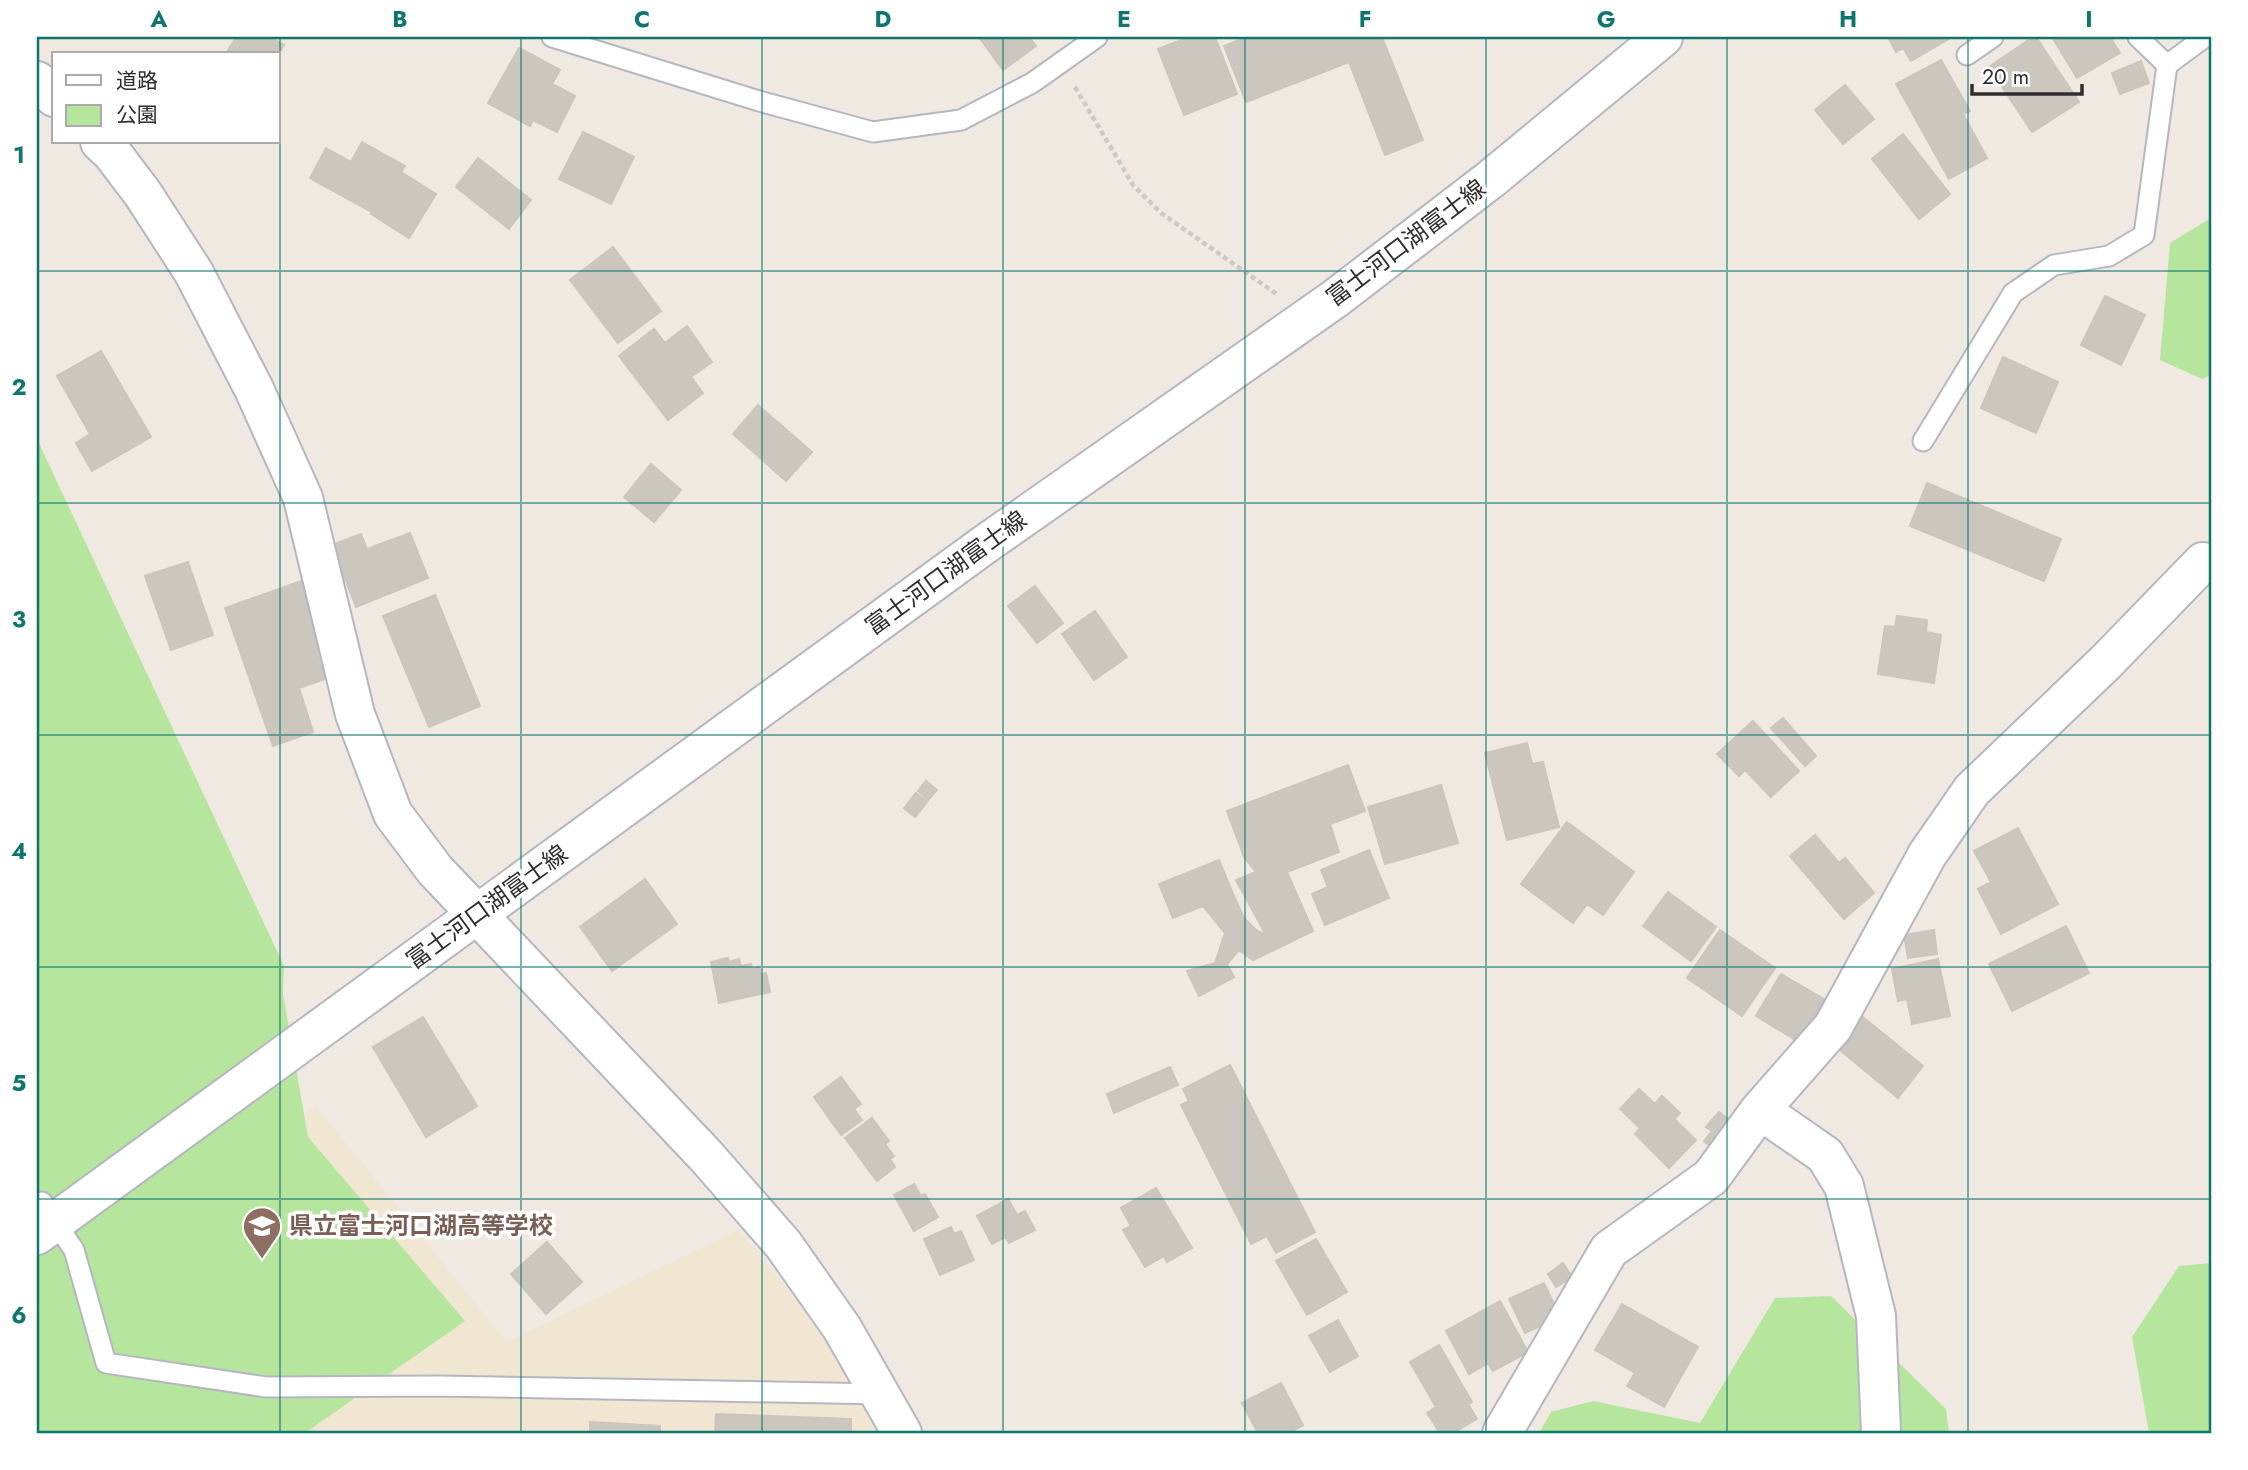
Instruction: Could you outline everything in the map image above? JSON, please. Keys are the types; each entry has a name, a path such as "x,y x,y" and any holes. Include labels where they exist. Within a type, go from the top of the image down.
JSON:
{"street":[{"name":"富士河口湖富士線","path":"43,1216 221,1101 984,545 1310,316 1491,178 1663,37"},
{"path":"37,81 52,95"},
{"path":"102,144 143,194 194,273 254,389 303,498 355,714 393,814 435,870 706,1156 783,1244 842,1328 902,1433"},
{"path":"1502,1433 1609,1250 1711,1177 1760,1111 1833,1027 1927,855 1972,790 2106,662 2203,562 2211,563"},
{"path":"1760,1111 1825,1155 1844,1186 1877,1317 1881,1433"}],"lane":[{"path":"552,37 746,97 873,132 961,120 1032,83 1097,37"},
{"path":"1967,55 1993,37"},
{"path":"2138,37 2167,65"},
{"path":"1923,441 2013,293 2054,265 2109,256 2144,235 2167,65 2205,37"},
{"path":"43,1216 74,1250 106,1363 266,1387 438,1386 882,1394"}],"path":[{"path":"1061,62 1133,185 1161,213 1310,316"}],"shaded area":[{"name":"県立富士河口湖高等学校","path":"316,1106 507,1342 738,1230 860,1376 883,1433 37,1433 37,1290"}],"green space":[{"path":"2211,218 2211,375 2202,379 2160,360 2170,243"},
{"path":"37,439 284,966 283,994 308,1137 465,1321 305,1433 37,1433"},
{"path":"2211,1263 2211,1433 2149,1433 2132,1337 2179,1266"},
{"path":"1831,1296 1946,1409 1949,1433 1539,1433 1551,1412 1593,1401 1700,1423 1775,1298"}],"building":[{"path":"236,37 269,37 284,45 280,52 227,52"},
{"path":"979,37 1029,37 1036,46 1003,70"},
{"path":"1189,37 1215,37 1237,94 1184,115 1158,49"},
{"path":"1247,37 1382,37 1423,140 1385,155 1349,62 1246,102 1224,46"},
{"path":"1888,37 1952,37 1911,61 1903,48 1896,52"},
{"path":"2036,37 2079,102 2032,132 1989,67"},
{"path":"2052,37 2110,37 2120,53 2077,78"},
{"path":"519,48 560,70 552,84 575,96 557,132 533,120 530,126 488,103"},
{"path":"1941,60 1970,111 1963,114 1987,158 1949,179 1896,84"},
{"path":"2141,61 2149,83 2120,94 2112,73"},
{"path":"1845,85 1874,119 1843,144 1815,110"},
{"path":"583,132 634,157 611,204 559,179"},
{"path":"1903,134 1950,194 1919,219 1872,159"},
{"path":"362,142 405,166 401,172 436,194 409,238 371,214 372,212 310,178 326,148 351,162"},
{"path":"478,158 531,200 509,229 456,187"},
{"path":"613,247 661,311 618,343 570,280"},
{"path":"2105,296 2145,315 2121,365 2081,345"},
{"path":"687,326 712,362 691,377 703,393 668,420 619,356 654,329 665,343"},
{"path":"101,351 151,437 92,471 76,443 90,434 57,376"},
{"path":"2003,357 2058,382 2036,433 1981,408"},
{"path":"758,405 812,452 786,481 733,434"},
{"path":"651,464 681,490 654,522 624,497"},
{"path":"1927,483 2061,539 2044,581 1910,526"},
{"path":"410,533 428,578 356,607 332,545 361,534 367,549"},
{"path":"188,562 213,635 171,650 145,576"},
{"path":"304,580 337,675 299,688 313,732 273,746 225,608"},
{"path":"1035,586 1063,623 1037,643 1008,606"},
{"path":"435,595 480,706 429,727 383,616"},
{"path":"1095,611 1127,657 1094,680 1062,634"},
{"path":"1897,616 1927,620 1926,632 1941,635 1934,683 1878,674 1885,626 1895,627"},
{"path":"1783,718 1816,756 1805,766 1771,728"},
{"path":"1753,721 1799,771 1771,797 1745,770 1739,776 1717,754"},
{"path":"1527,743 1532,764 1543,762 1559,827 1507,840 1485,753"},
{"path":"1348,765 1365,811 1244,857 1227,811"},
{"path":"926,781 937,790 928,800 918,791"},
{"path":"1441,785 1458,843 1385,864 1368,807"},
{"path":"916,793 927,802 915,817 904,808"},
{"path":"1567,822 1634,872 1603,915 1587,904 1573,923 1521,884"},
{"path":"1330,824 1339,852 1287,872 1313,931 1253,960 1239,950 1227,964 1234,977 1199,996 1187,971 1215,963 1225,933 1203,906 1233,894 1244,918 1256,930 1266,935 1236,880 1256,872 1244,857"},
{"path":"2018,828 2058,904 2001,934 1978,889 1991,882 1974,851"},
{"path":"1815,835 1839,863 1845,858 1874,893 1844,919 1790,856"},
{"path":"1369,850 1389,898 1325,925 1312,894 1328,887 1321,870"},
{"path":"1219,860 1233,894 1173,918 1159,884"},
{"path":"645,879 677,924 612,971 580,927"},
{"path":"1668,892 1716,927 1691,961 1643,926"},
{"path":"2066,926 2089,973 2012,1011 1989,964"},
{"path":"1720,930 1775,968 1742,1016 1687,978"},
{"path":"1934,930 1937,954 1908,958 1904,935"},
{"path":"728,958 729,962 739,959 741,966 751,964 752,969 759,967 761,974 766,973 770,992 719,1003 711,962"},
{"path":"1938,959 1950,1016 1912,1024 1907,999 1898,1001 1892,969"},
{"path":"1781,974 1824,999 1799,1042 1756,1016"},
{"path":"1859,1014 1923,1066 1898,1098 1834,1045"},
{"path":"423,1017 477,1106 426,1137 373,1047"},
{"path":"1230,1065 1315,1232 1276,1253 1267,1236 1251,1244 1181,1105 1189,1101 1183,1089"},
{"path":"1170,1067 1178,1085 1114,1113 1107,1094"},
{"path":"841,1077 861,1104 854,1109 862,1120 841,1135 814,1097"},
{"path":"1639,1089 1655,1104 1662,1096 1680,1113 1674,1119 1696,1140 1669,1168 1635,1134 1640,1128 1620,1109"},
{"path":"1719,1112 1741,1130 1721,1155 1704,1141 1712,1131 1706,1127"},
{"path":"872,1118 889,1141 885,1144 894,1156 890,1159 895,1167 877,1181 845,1138"},
{"path":"914,1184 921,1196 925,1194 938,1217 914,1231 894,1195"},
{"path":"1156,1188 1192,1248 1167,1262 1164,1256 1145,1267 1123,1230 1131,1226 1121,1208"},
{"path":"1008,1199 1017,1215 1025,1211 1035,1230 1009,1243 1005,1237 992,1244 977,1216"},
{"path":"951,1227 954,1234 961,1231 974,1260 940,1275 924,1239"},
{"path":"1316,1239 1347,1292 1307,1315 1276,1261"},
{"path":"547,1242 582,1282 546,1314 511,1274"},
{"path":"1563,1263 1572,1277 1556,1287 1548,1274"},
{"path":"1544,1283 1560,1317 1525,1333 1509,1299"},
{"path":"1500,1301 1528,1352 1493,1371 1488,1363 1469,1374 1446,1331"},
{"path":"1622,1304 1698,1347 1664,1407 1627,1386 1635,1373 1595,1350"},
{"path":"1338,1320 1358,1356 1330,1372 1309,1336"},
{"path":"1439,1345 1472,1402 1468,1404 1477,1419 1453,1433 1440,1433 1427,1413 1436,1407 1410,1362"},
{"path":"1281,1383 1303,1425 1289,1433 1258,1433 1242,1403"},
{"path":"716,1414 851,1419 851,1433 715,1433"},
{"path":"590,1422 660,1426 660,1433 590,1433"}],"place":[{"name":"県立富士河口湖高等学校","path":"262,1260"}]}
